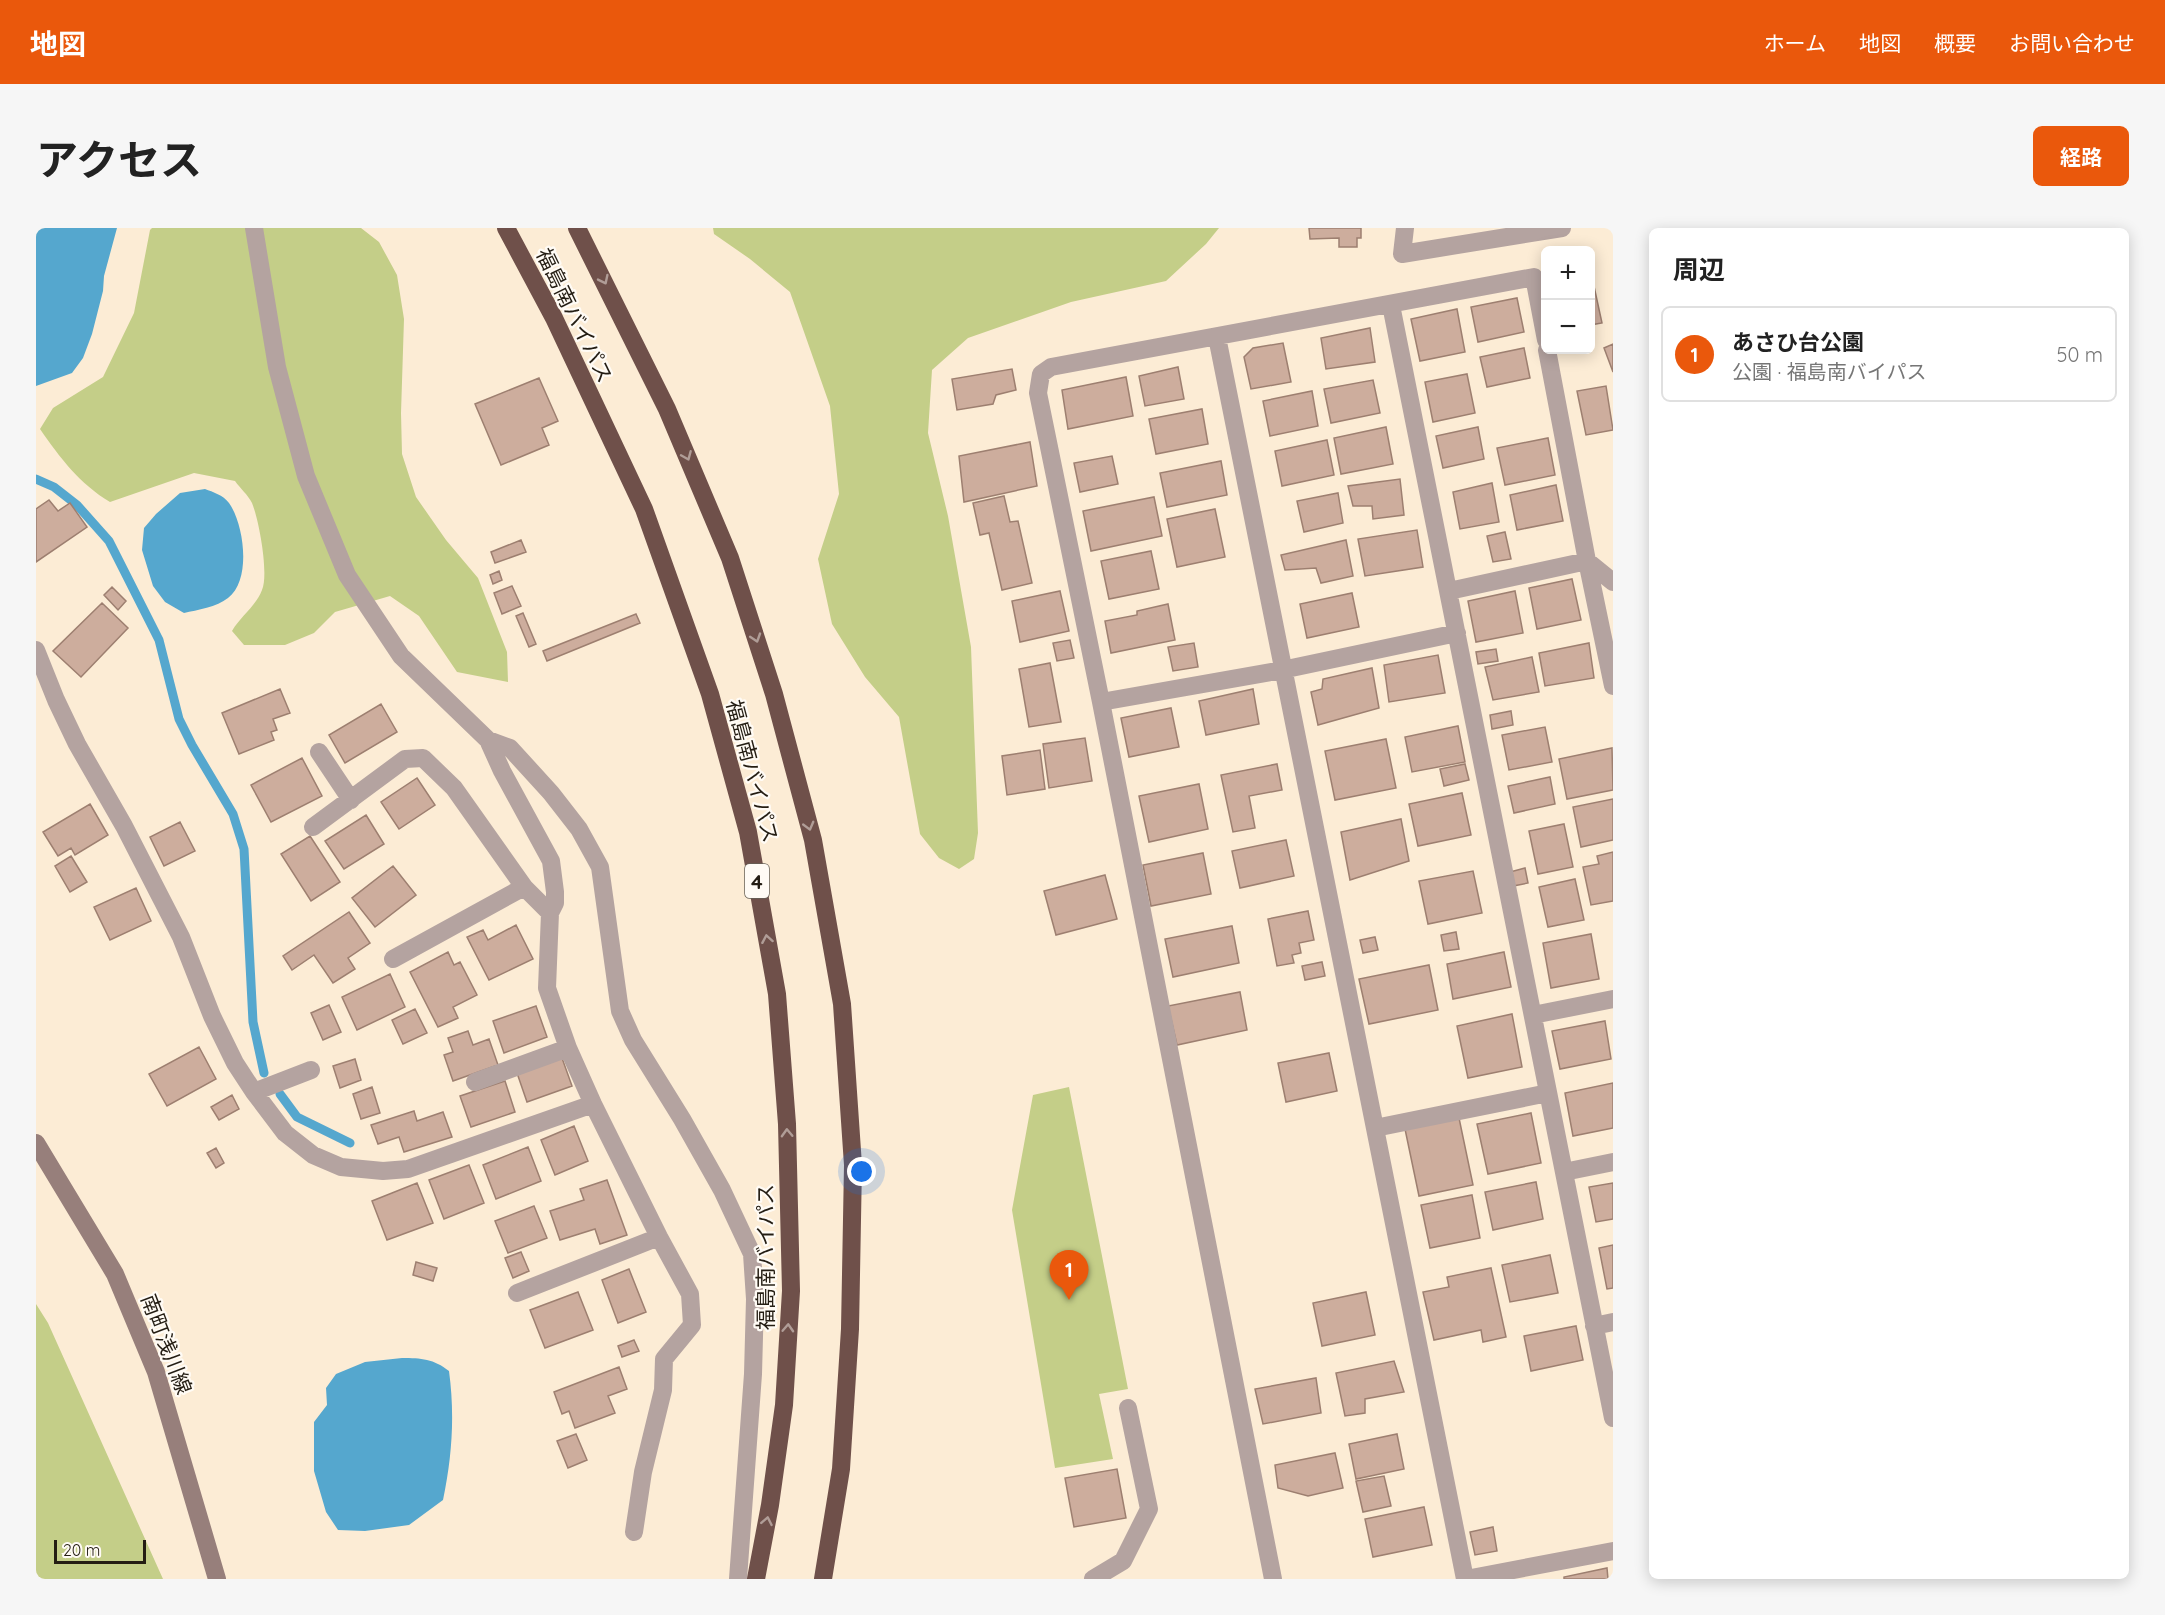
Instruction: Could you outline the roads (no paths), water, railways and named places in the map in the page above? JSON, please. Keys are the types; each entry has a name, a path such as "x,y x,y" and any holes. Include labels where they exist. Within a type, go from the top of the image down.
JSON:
{"highway":[{"name":"福島南バイパス","path":"506,228 554,318 644,509 710,694 748,832 777,994 787,1124 791,1291 784,1405 770,1505 756,1579"},
{"name":"福島南バイパス","path":"577,228 667,409 730,558 774,694 813,840 842,1004 853,1165 850,1329 841,1469 823,1579"}],"street":[{"path":"254,228 277,367 306,476 347,575 401,656 488,740 502,771 551,861 555,903 550,913 547,988 568,1048 593,1104 690,1294 692,1325 664,1359 663,1390 643,1472 634,1532"},
{"path":"1405,228 1402,254 1562,228"},
{"path":"1273,1579 1038,393 1041,374 1051,367 1534,277 1541,317"},
{"path":"1391,305 1613,1418"},
{"path":"1216,337 1466,1579 1613,1551"},
{"path":"1548,354 1613,686"},
{"path":"1449,591 1587,561"},
{"path":"1587,561 1613,582"},
{"path":"1101,702 1282,670 1457,633"},
{"path":"36,650 76,744 124,826 176,927 212,1016 235,1063 285,1134 313,1155 341,1167 383,1171 408,1169 593,1104"},
{"path":"488,740 510,748 551,793 579,829 600,867 620,1011 633,1040 682,1119 722,1190 752,1254 755,1299 753,1374 738,1579"},
{"path":"319,753 351,800"},
{"path":"313,827 405,759 423,758 454,788 524,887 550,913"},
{"path":"393,958 524,887"},
{"path":"1533,1016 1613,999"},
{"path":"475,1082 568,1048"},
{"path":"254,1092 311,1070"},
{"path":"1375,1128 1548,1093"},
{"name":"南町浅川線","path":"36,1143 115,1274 152,1361 217,1579"},
{"path":"1564,1172 1613,1162"},
{"path":"517,1293 659,1237"},
{"path":"1594,1326 1613,1322"},
{"path":"1093,1579 1123,1561 1149,1509 1128,1408"}],"water":[{"path":"36,228 117,228 92,334 83,358 72,373 36,386"},
{"path":"205,489 224,498 234,512 242,538 243,566 236,590 228,598 213,606 184,613 165,602 153,586 142,550 144,528 180,493"},
{"path":"402,1358 427,1360 449,1371 452,1436 443,1500 409,1525 365,1531 338,1530 326,1512 314,1471 314,1422 327,1405 326,1388 336,1374 365,1362"}],"waterway":[{"path":"36,479 54,487 77,505 109,541 159,640 179,719 233,814 244,849 253,1022 264,1073"},
{"path":"280,1094 297,1117 350,1143"}],"place":[{"name":"あさひ台公園","path":"1069,1300"}]}
